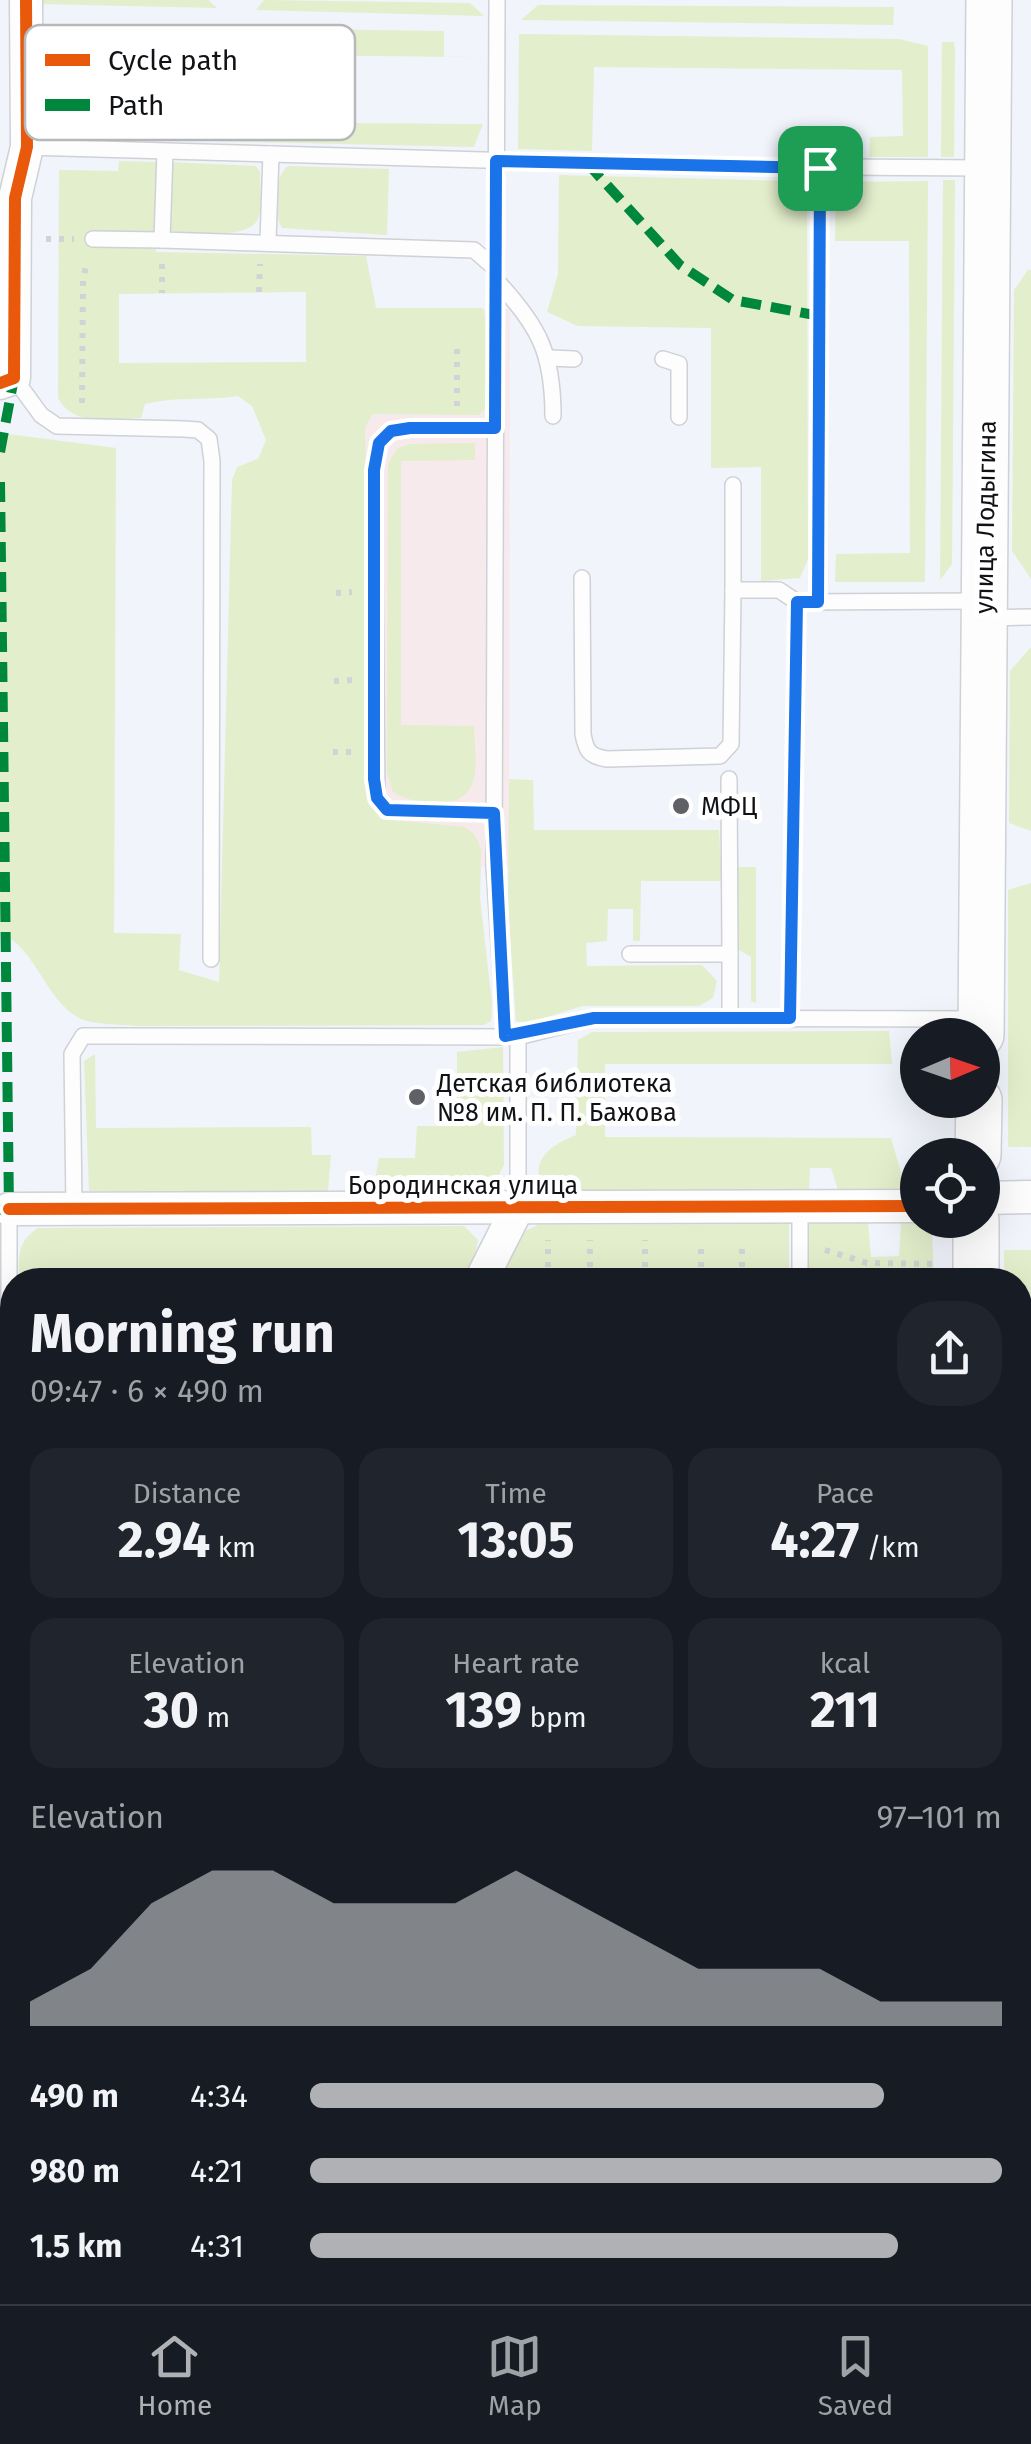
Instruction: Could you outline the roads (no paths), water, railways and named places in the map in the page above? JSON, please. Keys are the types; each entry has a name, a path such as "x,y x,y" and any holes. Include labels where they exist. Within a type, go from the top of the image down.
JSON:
{"main road":[{"name":"улица Лодыгина","path":"981,1018 989,0"},
{"path":"960,1268 970,1238"}],"street":[{"path":"26,0 26,25"},
{"path":"7,380 16,198 27,140"},
{"path":"1000,1198 1031,1197"},
{"name":"Бородинская улица","path":"9,1209 900,1206"},
{"path":"487,1268 518,1207"}],"lane":[{"path":"497,0 494,813 512,1037 518,1207"},
{"path":"27,147 496,161 989,168"},
{"path":"162,240 164,152"},
{"path":"268,241 272,154"},
{"path":"818,602 820,168"},
{"path":"93,239 268,241 474,250 527,313 550,358 553,416"},
{"path":"550,358 574,358"},
{"path":"664,360 680,364 679,416"},
{"path":"7,380 57,426 184,428 198,430 208,439 212,461 211,960"},
{"path":"494,813 387,810 377,798 374,470 379,443 391,431 495,428"},
{"path":"582,578 586,749 594,757 607,758 720,756 732,744 733,486"},
{"path":"733,590 779,590 797,602 984,609 1031,617"},
{"path":"790,1018 797,602"},
{"path":"729,779 730,1018"},
{"path":"630,954 730,954"},
{"path":"74,1208 72,1054 84,1036 512,1037 594,1018 790,1018 900,1023"},
{"path":"800,1206 800,1268"},
{"path":"9,1209 10,1268"}],"place":[{"name":"МФЦ","path":"681,806"},
{"name":"Детская библиотека №8 им. П. П. Бажова","path":"417,1097"}]}
